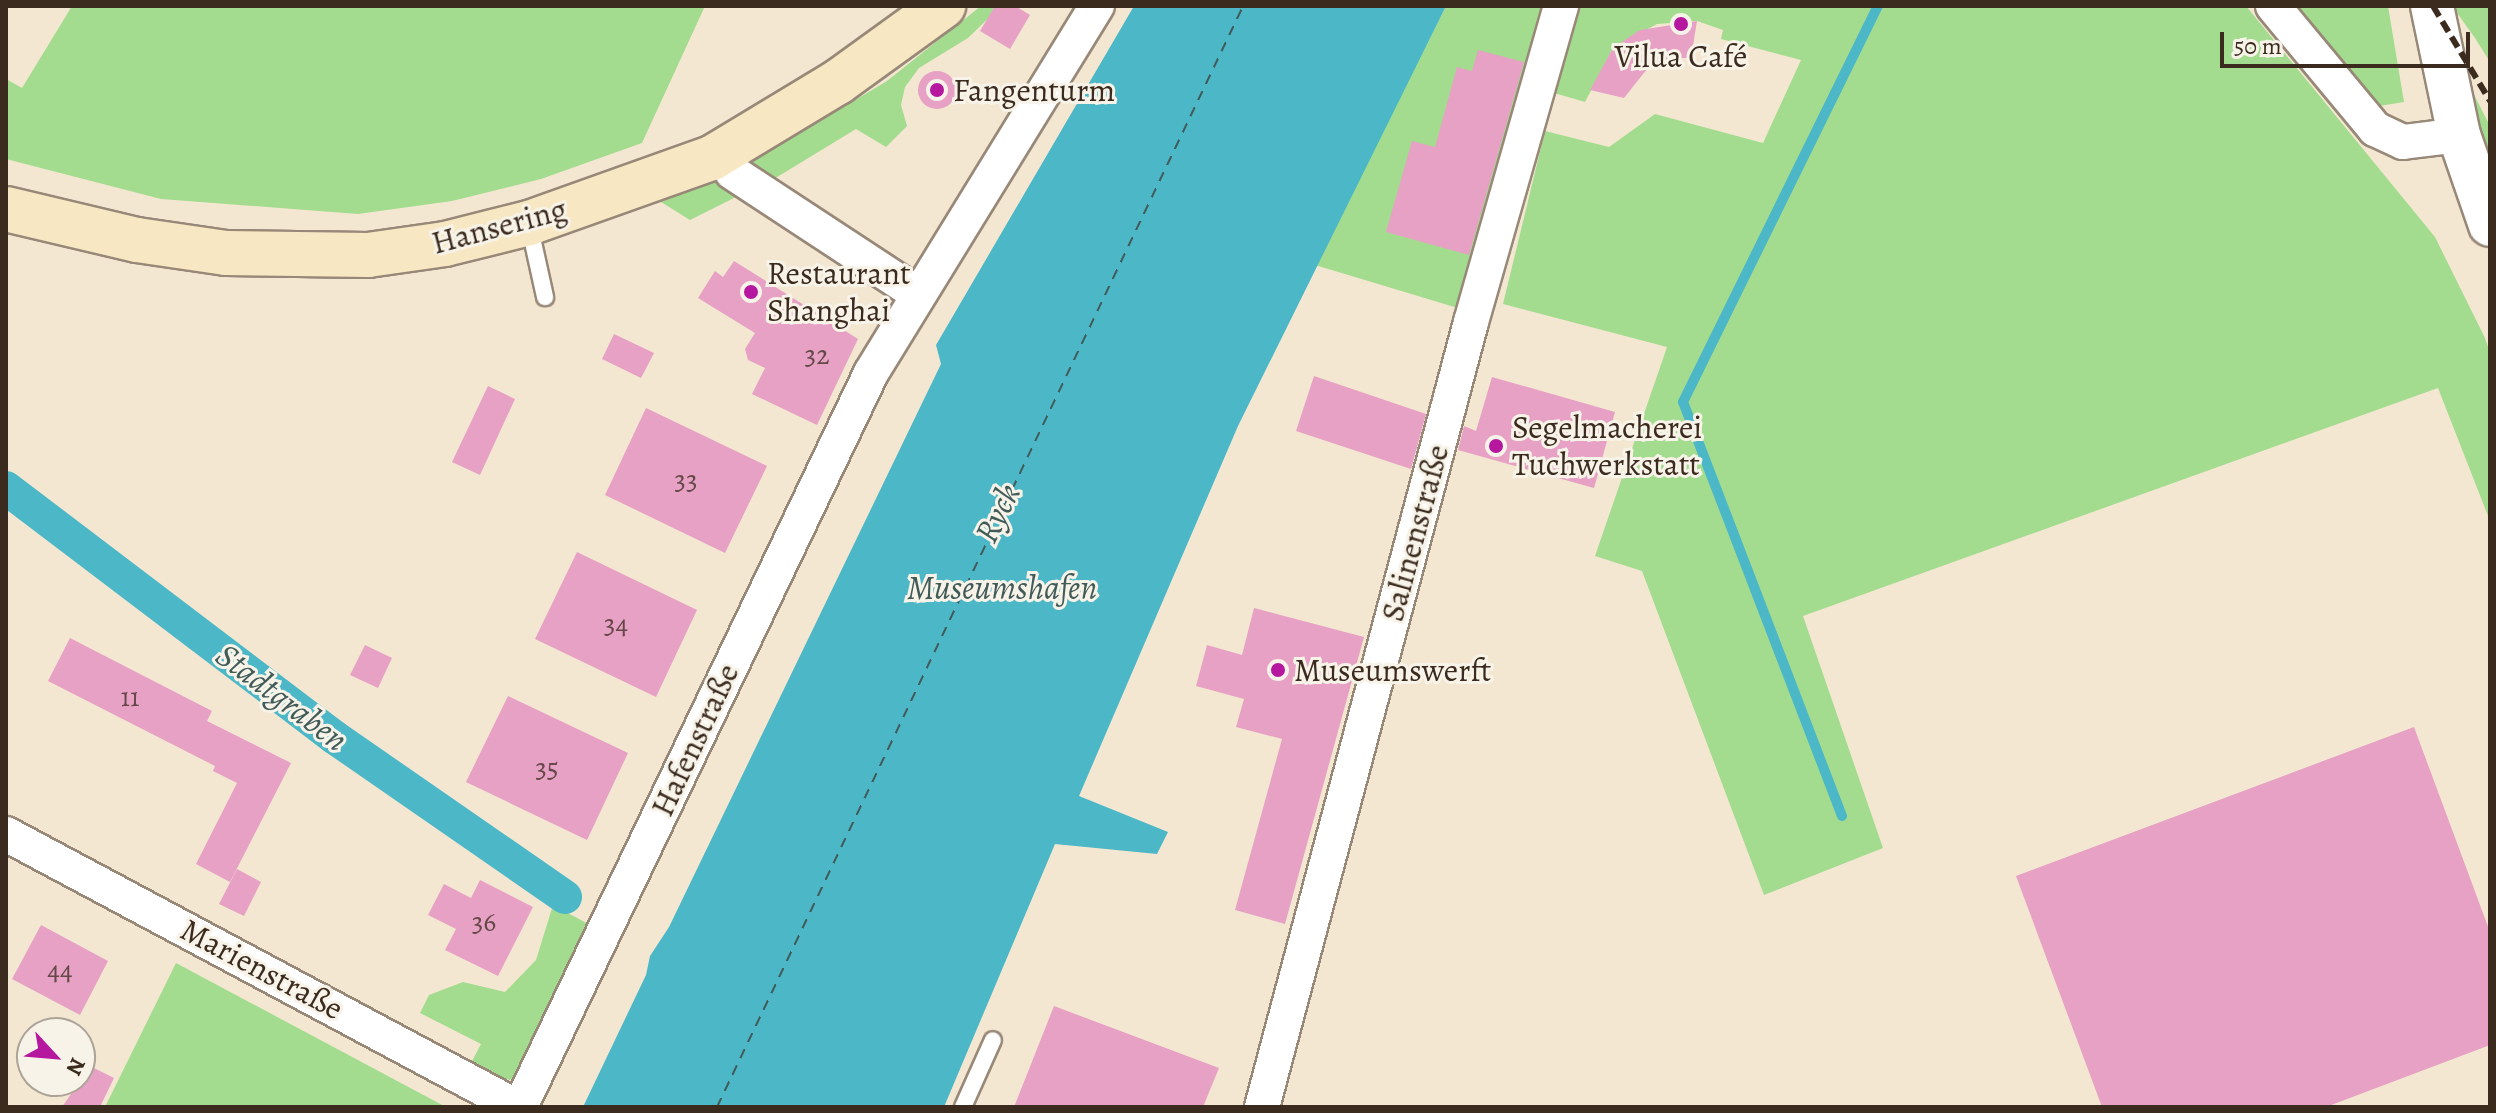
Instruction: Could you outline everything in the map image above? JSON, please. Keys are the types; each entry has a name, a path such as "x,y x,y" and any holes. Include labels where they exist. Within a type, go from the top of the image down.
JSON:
{"main road":[{"name":"Hansering","path":"6,209 137,240 299,258 429,246 529,223 712,158 838,82 943,6"}],"street":[{"name":"Hafenstraße","path":"518,1107 871,373 1097,6"},
{"name":"Salinenstraße","path":"1262,1107 1471,322 1561,6"},
{"path":"2273,6 2375,129 2403,142 2459,135"},
{"path":"2432,6 2459,135 2490,225"},
{"path":"732,172 918,294"},
{"name":"Marienstraße","path":"6,834 518,1107"}],"lane":[{"path":"529,223 545,297"},
{"path":"963,1107 993,1040"}],"green space":[{"path":"72,6 705,6 642,143 541,179 452,201 358,214 161,199 6,159 6,79 22,88"},
{"path":"981,6 1001,6 968,38 919,68 905,87 901,105 907,126 886,147 856,129 769,182 746,165 887,81"},
{"path":"1446,6 1544,6 1461,309 1315,265"},
{"path":"1579,6 2246,6 2435,237 2485,338 2490,353 2490,521 2438,388 1803,616 1883,848 1764,895 1642,571 1595,556 1667,347 1503,304 1545,131 1609,147 1655,114 1763,143 1801,60 1721,39 1723,30 1697,21 1657,24 1613,48 1585,102 1554,93"},
{"path":"2285,6 2388,6 2404,102 2379,106 2356,96"},
{"path":"2452,6 2490,6 2490,62 2475,38"},
{"path":"2467,81 2490,126 2490,168 2478,129"},
{"path":"720,178 742,194 690,220 661,202"},
{"path":"553,905 592,926 526,1069 510,1080 483,1073 470,1065 481,1044 420,1013 429,995 463,982 505,992 536,960"},
{"path":"176,963 446,1107 105,1107"}],"water":[{"name":"Museumshafen","path":"1134,6 1446,6 1238,426 1079,796 1168,832 1157,854 1055,844 944,1107 583,1107 646,975 650,956 669,927 941,364 936,345"}],"building":[{"path":"995,6 1015,6 1030,15 1010,49 980,31"},
{"path":"1697,21 1691,58 1670,58 1647,69 1624,98 1590,90 1613,48 1640,30"},
{"path":"1478,50 1524,62 1469,255 1386,232 1412,141 1435,147 1457,67 1472,71"},
{"name":"Fangenturm","path":"937,71 950,77 956,90 950,103 937,109 924,103 918,90 924,77"},
{"path":"734,261 858,339 817,425 752,394 765,368 748,360 745,349 755,333 698,298 715,271 723,277"},
{"path":"614,334 654,353 641,378 602,359"},
{"path":"1314,376 1426,414 1411,469 1296,431"},
{"path":"1492,377 1615,412 1594,488 1458,450 1464,426 1476,431"},
{"path":"488,386 515,399 480,475 452,462"},
{"path":"646,408 767,466 725,553 605,495"},
{"path":"577,552 697,610 656,697 535,639"},
{"name":"Museumswerft","path":"1254,608 1364,637 1285,924 1235,910 1282,739 1236,727 1244,699 1196,686 1207,645 1242,655"},
{"path":"70,638 212,711 207,721 291,763 230,882 196,864 237,783 213,771 215,766 48,681"},
{"path":"365,645 392,658 378,688 350,675"},
{"path":"508,696 628,753 587,840 466,782"},
{"path":"2414,727 2490,932 2490,1045 2326,1107 2102,1107 2016,876"},
{"path":"237,869 261,882 244,916 219,904"},
{"path":"480,880 533,907 498,976 445,950 456,929 428,915 444,884 471,898"},
{"path":"41,925 108,961 80,1015 12,979"},
{"path":"1054,1006 1219,1068 1203,1107 1014,1107"},
{"path":"96,1069 114,1078 100,1107 62,1107 69,1097 96,1097"}],"waterway":[{"path":"1842,816 1683,402 1878,6"},
{"name":"Stadtgraben","path":"6,488 334,737 565,897"}],"ferry route":[{"path":"717,1107 1243,6"}],"railway":[{"path":"2433,6 2490,101"}],"place":[{"name":"Vilua Café","path":"1681,24"},
{"name":"Fangenturm","path":"937,90"},
{"name":"Restaurant Shanghai","path":"751,292"},
{"name":"Segelmacherei Tuchwerkstatt","path":"1496,446"},
{"name":"Museumswerft","path":"1278,670"}],"water label":[{"name":"Ryck","path":"997,513"}]}
